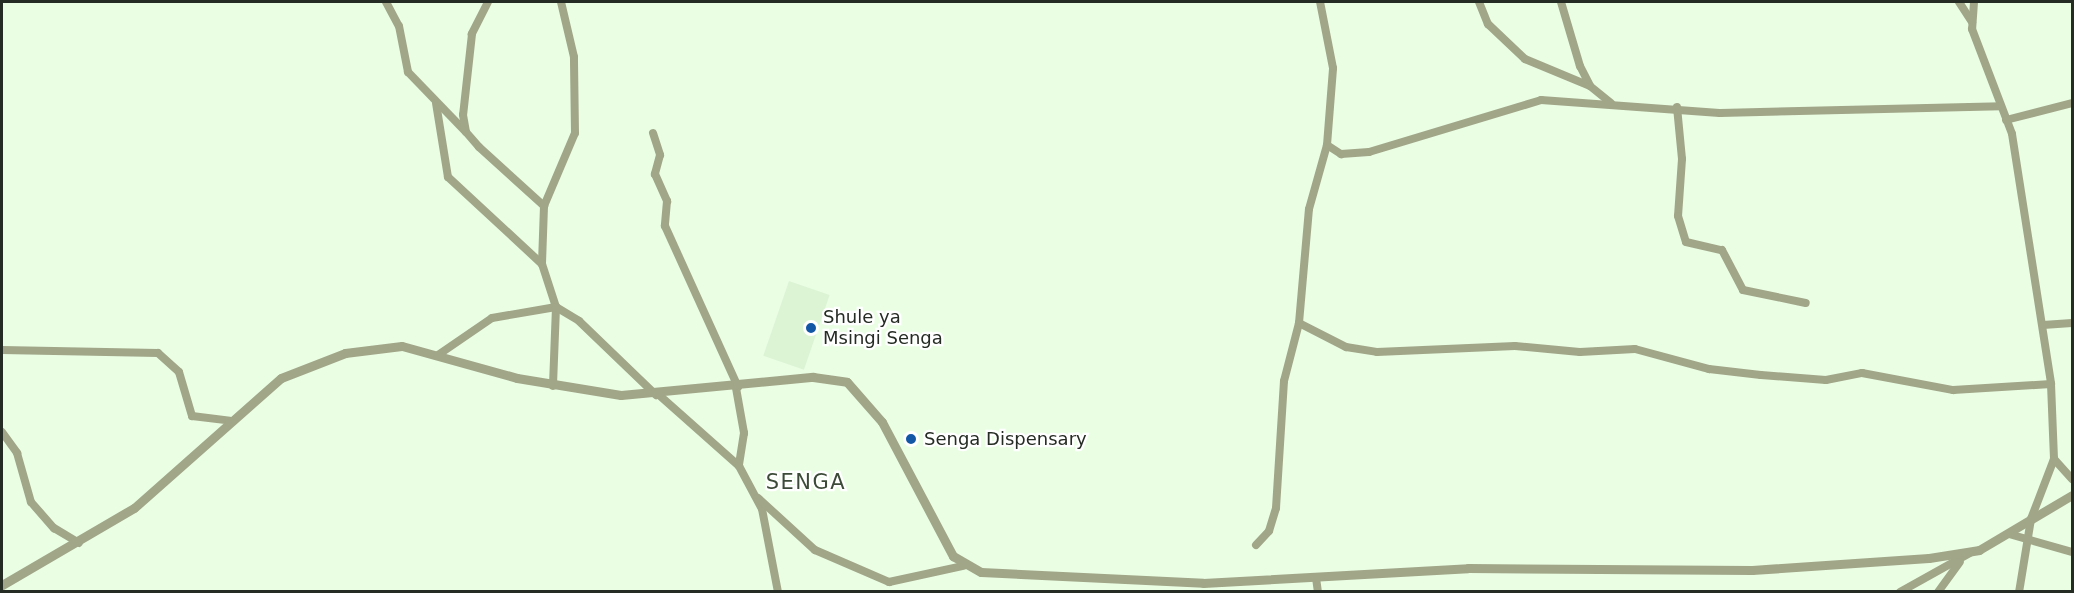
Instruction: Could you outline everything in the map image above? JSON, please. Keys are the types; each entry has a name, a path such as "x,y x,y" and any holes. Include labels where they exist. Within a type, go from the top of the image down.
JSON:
{"street":[{"path":"386,2 399,26 404,64 436,103 544,206"},
{"path":"466,132 469,56 488,2"},
{"path":"553,386 556,307 542,264 544,206 575,133 574,57 561,2"},
{"path":"1256,545 1269,531 1276,508 1284,381 1299,323 1309,209 1326,146 1333,68 1320,2"},
{"path":"1479,2 1488,24 1525,59 1590,86 1612,104"},
{"path":"1561,2 1590,86"},
{"path":"1959,2 1972,22 2006,120 2043,325 2051,384 2054,459 2031,519 2019,591"},
{"path":"1972,22 1974,2"},
{"path":"1326,146 1341,154 1369,152 1532,101 1677,107 1720,112 2001,106"},
{"path":"436,103 448,177 542,264"},
{"path":"2006,120 2073,103"},
{"path":"1677,107 1682,159 1678,216 1686,242 1722,250 1743,290 1806,303"},
{"path":"654,133 660,155 655,174 668,201 666,226 737,387 744,433 739,466"},
{"path":"438,355 492,318 556,307 579,321 739,466 758,498 776,562 778,591"},
{"path":"1299,323 1346,347 1377,352 1515,346 1580,352 1635,349 1709,369 1761,375 1826,380 1862,373 1953,390 2051,384"},
{"path":"2043,325 2073,323"},
{"path":"2,585 79,543 141,503 230,421 281,378 338,356 402,346 553,386 658,395 822,377 856,389 882,422 963,566"},
{"path":"2,350 158,353 179,372 192,417 230,421"},
{"path":"2,432 17,453 31,502 54,528 79,543"},
{"path":"2054,459 2073,479"},
{"path":"1900,591 2009,534 2073,495"},
{"path":"758,498 815,550 889,582 963,566 981,572 1172,583 1316,578 1468,568 1752,570 1970,553"},
{"path":"2009,534 2027,537 2073,552"},
{"path":"1938,591 1961,560"},
{"path":"1316,578 1318,591"}],"shaded area":[{"path":"789,281 830,295 804,370 763,356"}],"place":[{"name":"Shule ya Msingi Senga","path":"811,328"},
{"name":"Senga Dispensary","path":"911,439"}],"district":[{"name":"SENGA","path":"806,482"}]}
